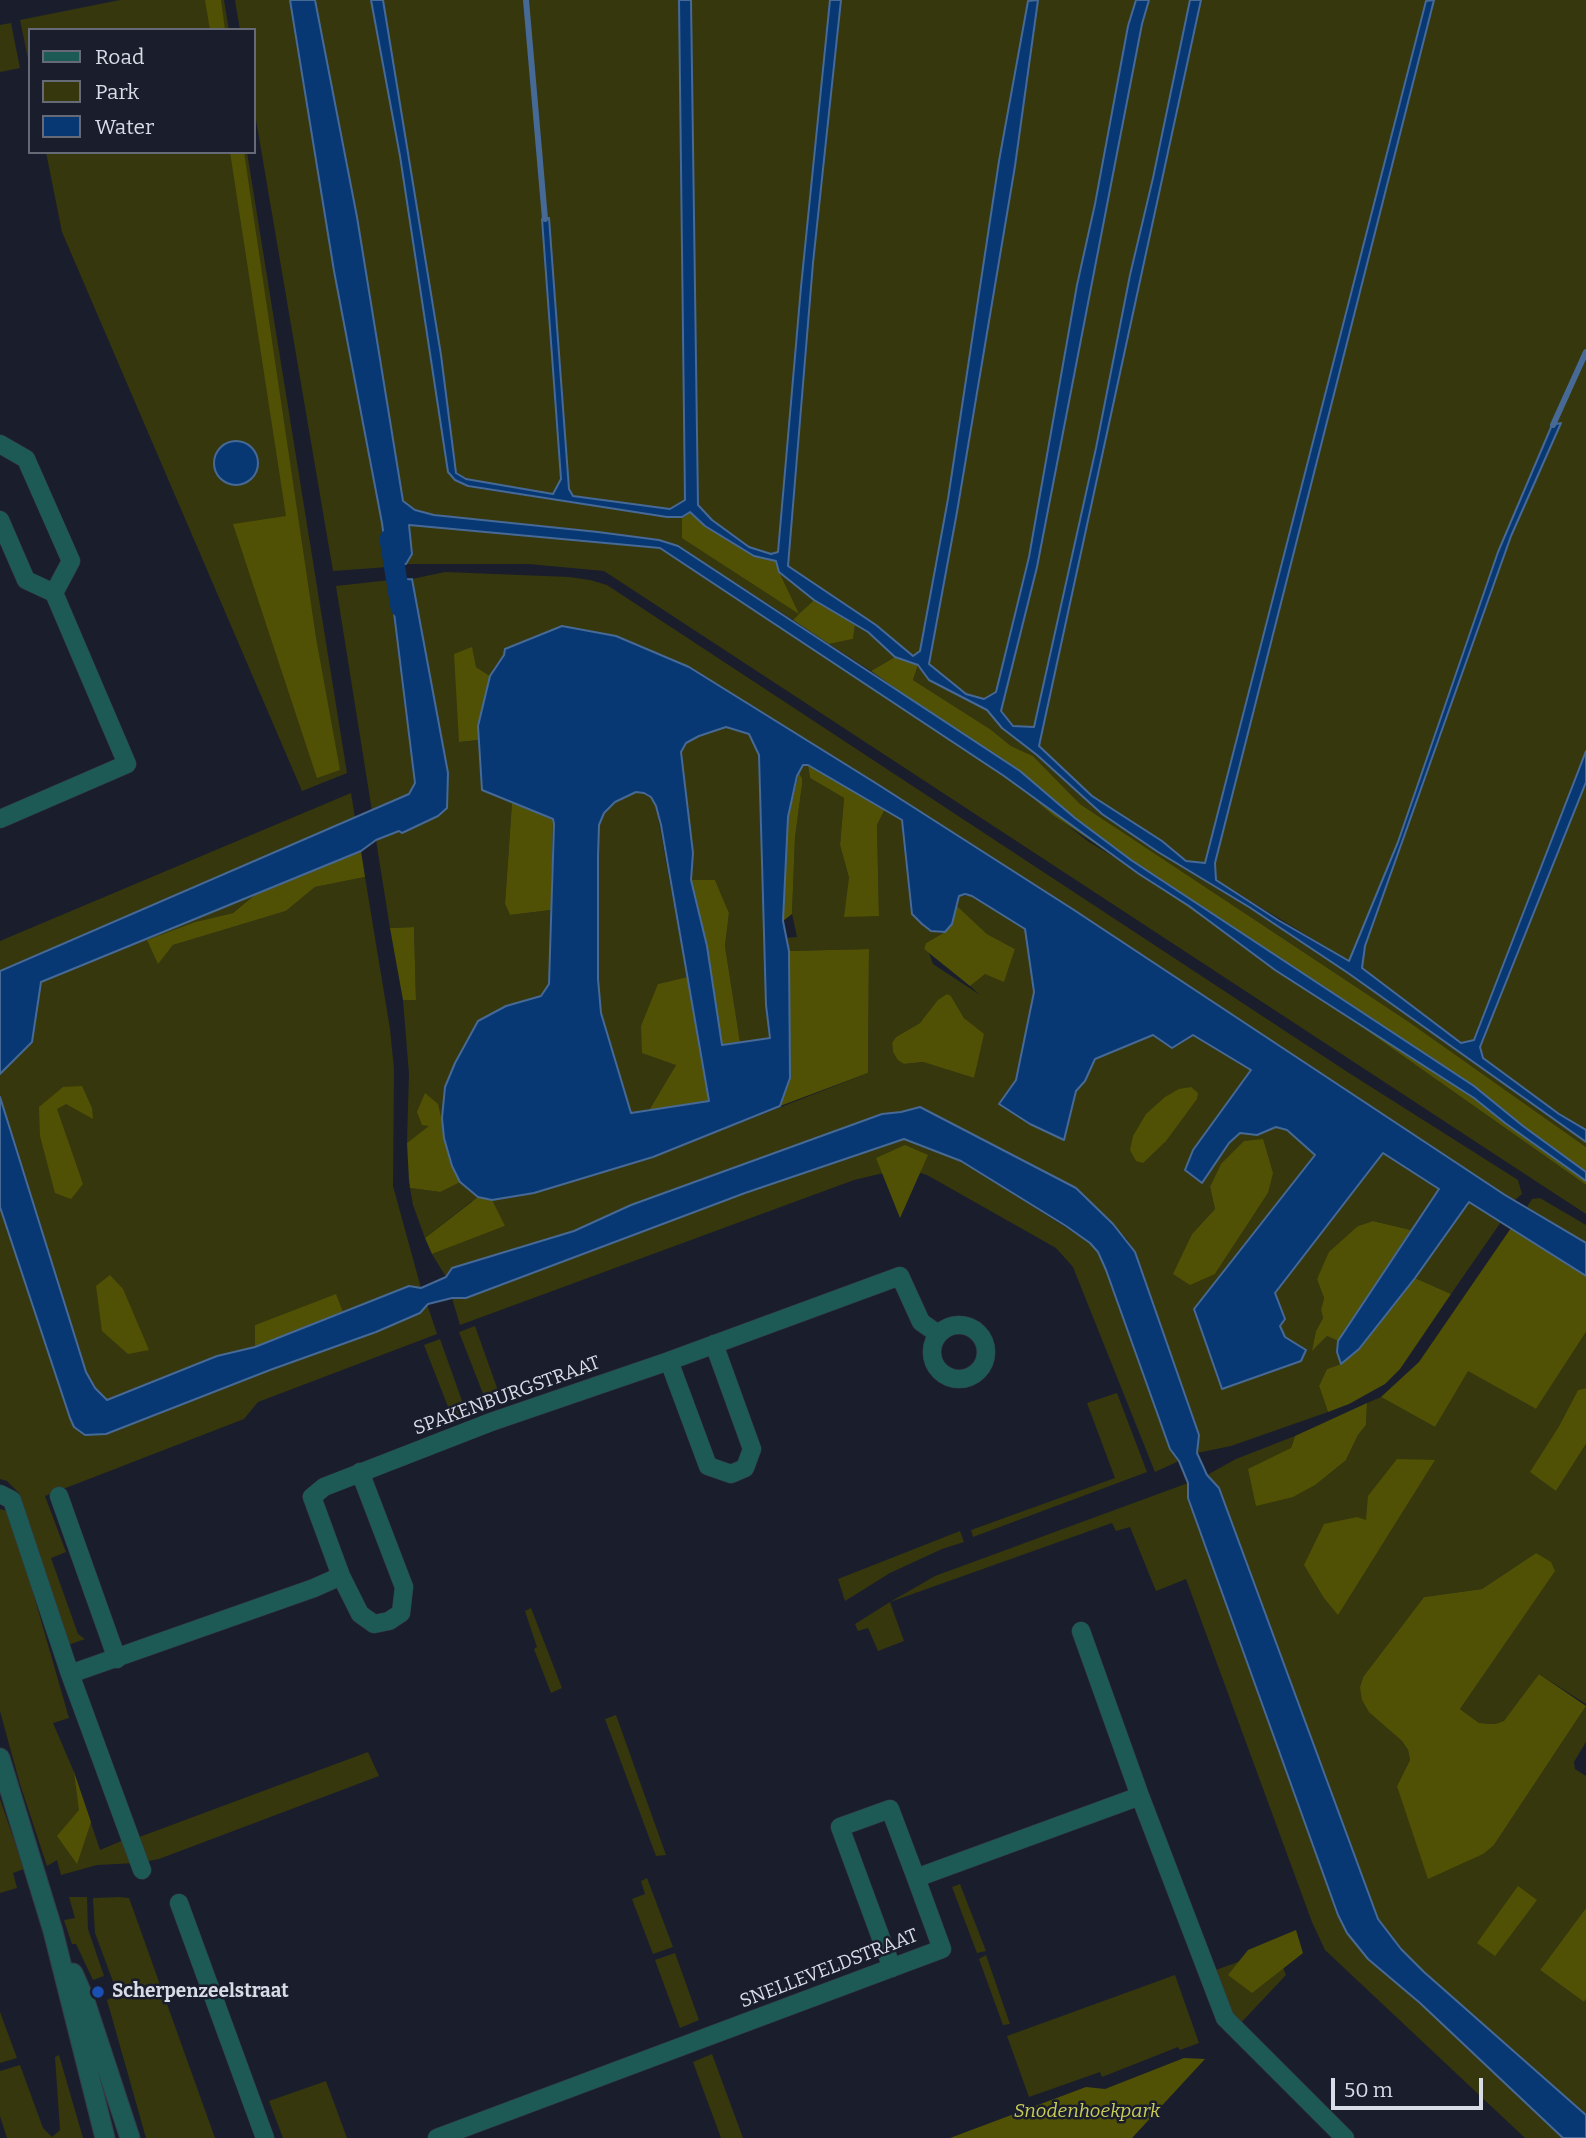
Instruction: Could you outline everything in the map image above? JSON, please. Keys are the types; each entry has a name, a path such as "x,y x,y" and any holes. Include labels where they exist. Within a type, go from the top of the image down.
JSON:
{"street":[{"path":"0,444 26,459 71,561 54,593"},
{"path":"0,520 26,580 54,593 127,764 0,819"},
{"name":"SPAKENBURGSTRAAT","path":"360,1472 404,1587 401,1614 389,1621 374,1624 360,1614 341,1576 312,1497 324,1487 360,1472 491,1422 669,1361 900,1276 921,1322 938,1334"},
{"path":"669,1361 708,1466 732,1474 745,1468 752,1449 714,1344"},
{"path":"0,1494 12,1500 70,1674 142,1870"},
{"path":"59,1496 117,1659"},
{"path":"70,1674 314,1588 341,1576"},
{"path":"1081,1632 1225,2018 1345,2138"},
{"path":"0,1758 53,1931 105,2138"},
{"path":"892,1968 840,1827 890,1809 916,1878 1140,1796"},
{"name":"SNELLEVELDSTRAAT","path":"438,2138 942,1949 916,1878"},
{"path":"180,1903 265,2138"},
{"path":"53,1931 84,1998 130,2138"}],"green space":[{"path":"120,0 224,0 229,28 28,28 28,58 20,20"},
{"path":"205,0 221,0 225,28 210,28"},
{"path":"235,0 290,0 334,271 388,567 333,571 256,120 256,28 240,28"},
{"path":"315,0 371,0 400,156 449,472 455,480 468,487 666,517 682,517 682,538 776,561 779,572 814,600 793,620 678,546 659,540 434,515 415,510 403,501 357,217"},
{"path":"383,0 679,0 685,500 670,509 573,496 569,489 548,218 542,219 561,479 553,494 466,479 456,473 441,355"},
{"path":"691,0 830,0 778,552 771,554 749,547 712,520 698,505"},
{"path":"841,0 1029,0 999,161 948,499 920,651 913,656 876,625 788,566 813,263"},
{"path":"1038,0 1136,0 1128,26 1077,285 1029,557 996,693 984,699 966,694 929,665 1015,166"},
{"path":"1149,0 1190,0 1034,727 1013,726 1001,711 1037,567 1142,24"},
{"path":"1201,0 1427,0 1205,863 1186,861 1162,841 1092,796 1039,746"},
{"path":"1434,0 1586,0 1586,751 1474,1040 1461,1043 1362,968 1365,946 1511,537 1398,842 1349,961 1216,880 1215,863","holes":["1560,424 1511,536 1552,425"]},
{"path":"11,23 20,68 0,72 0,25"},
{"path":"46,154 247,154 347,773 302,791 62,232","holes":["247,444 256,456 219,477 215,471"]},
{"path":"230,154 244,154 316,638 340,770 317,778 233,524 286,516"},
{"path":"690,512 705,526 754,556 776,561 799,614 682,538 682,517"},
{"path":"436,520 599,543 660,548 1004,776 1089,842 1144,875 1586,1185 1586,1214 604,571 529,564 406,564 412,554 408,525"},
{"path":"445,572 569,577 607,585 1349,1073 1518,1180 1522,1194 1515,1200 1505,1195 1074,910 689,667 616,636 562,626 504,655 490,676 476,667 459,742 479,740 482,790 512,802 505,904 510,915 551,910 549,984 542,996 583,1178 653,1157 868,1073 869,949 789,951 786,938 797,937 792,914 795,838 802,785 799,773 803,765 808,765 810,778 844,798 840,845 849,878 879,916 877,825 885,809 902,820 912,914 938,933 945,932 926,943 924,949 929,953 933,964 980,995 970,986 985,973 1004,981 1015,949 987,934 956,905 960,896 972,896 1025,929 1034,992 1016,1080 999,1105 1064,1140 1076,1091 1095,1059 1153,1035 1193,1035 1251,1070 1193,1150 1229,1143 1240,1133 1257,1135 1277,1127 1287,1130 1315,1156 1194,1309 1285,1337 1280,1326 1285,1319 1275,1293 1383,1153 1439,1189 1411,1230 1373,1221 1358,1226 1317,1278 1324,1298 1321,1310 1323,1318 1316,1331 1313,1350 1327,1336 1338,1341 1337,1352 1341,1364 1327,1369 1319,1386 1328,1412 1231,1446 1197,1453 1199,1435 1135,1252 1126,1238 1098,1211 920,1107 882,1114 631,1205 574,1231 446,1277 432,1254 505,1226 472,1201 425,1238 410,1188 440,1192 430,1126 407,1143 409,1074 403,1000 416,999 414,927 390,928 376,840 447,808 448,773 412,579","holes":["951,996 964,1018 981,1033 974,1078 923,1062 904,1064 893,1052 892,1043 896,1037 920,1023","1210,1187 1268,1193 1215,1274 1174,1274 1192,1234 1215,1209"]},
{"path":"390,580 415,783 409,794 372,811 336,586"},
{"path":"814,600 855,625 853,639 829,644 793,620"},
{"path":"855,625 868,632 895,657 871,671 829,644 853,639"},
{"path":"472,647 476,667 490,676 478,726 479,740 459,742 454,654"},
{"path":"895,657 918,665 913,680 990,729 1011,746 1033,756 1080,804 1409,1022 1586,1147 1586,1185 1305,987 1053,815 1013,780 1020,771 960,734 871,671"},
{"path":"918,665 929,680 987,710 1002,728 1037,755 1102,814 1348,973 1586,1142 1586,1147 1409,1022 1080,804 1033,756 1011,746 990,729 913,680"},
{"path":"726,727 749,735 759,755 761,775 766,1005 770,1038 740,1042 725,946 729,913 715,880 691,880 693,853 681,752 686,743"},
{"path":"808,765 885,809 877,825 879,916 844,917 849,878 840,845 844,798 810,778"},
{"path":"799,773 802,785 795,838 792,914 783,921 788,817"},
{"path":"1586,782 1586,1130 1559,1114 1482,1058 1480,1047"},
{"path":"636,792 651,797 656,806 687,977 658,984 676,1065 648,1112 630,1113 601,1013 598,979 598,856 599,825 604,813 615,802"},
{"path":"351,793 355,818 0,971 0,941"},
{"path":"512,802 553,820 551,910 510,915 505,904"},
{"path":"361,851 365,877 315,887 286,911 173,945 158,964 147,940 195,922 233,913 257,893"},
{"path":"365,877 394,1069 393,1186 421,1288 343,1312 335,1295 255,1325 255,1347 217,1356 107,1400 95,1388 86,1372 0,1103 0,1044 41,982 257,893 233,913 195,922 148,940 158,963 173,945 286,911 315,887"},
{"path":"691,880 715,880 729,913 725,946 740,1042 722,1045 707,946"},
{"path":"956,905 987,934 1015,949 1004,982 985,974 970,986 924,949 926,943 945,932 952,924"},
{"path":"414,927 416,1000 403,1000 390,928"},
{"path":"869,949 868,1073 780,1106 790,1078 789,951"},
{"path":"687,977 709,1101 648,1112 676,1065 642,1053 641,1026 658,984"},
{"path":"947,994 951,996 964,1018 984,1034 974,1078 923,1062 904,1064 893,1052 892,1043 896,1037 920,1023 938,1000"},
{"path":"82,1086 92,1108 93,1119 66,1104 57,1109 83,1184 71,1199 55,1193 40,1136 39,1107 63,1087"},
{"path":"1191,1087 1198,1093 1197,1099 1166,1141 1143,1163 1136,1161 1130,1150 1133,1136 1146,1114 1165,1097 1179,1089"},
{"path":"425,1093 438,1104 452,1166 460,1182 440,1192 410,1188 407,1143 429,1126 422,1125 417,1112"},
{"path":"904,1139 961,1161 1090,1243 1098,1252 1170,1449 1179,1461 1155,1472 1073,1267 1056,1248 927,1175 905,1168 854,1180 460,1325 452,1298 466,1298 745,1193"},
{"path":"1263,1139 1273,1173 1268,1193 1215,1274 1190,1285 1173,1274 1192,1234 1215,1209 1210,1187 1221,1164 1244,1141"},
{"path":"905,1145 928,1155 900,1218 876,1158"},
{"path":"478,1197 492,1200 505,1226 432,1254 425,1238"},
{"path":"1540,1198 1586,1225 1586,1244 1527,1207 1532,1199"},
{"path":"1469,1202 1501,1222 1451,1294 1415,1278"},
{"path":"0,1207 70,1418 85,1435 106,1434 376,1332 420,1313 427,1304 437,1334 258,1402 244,1419 45,1496 66,1552 51,1558 78,1634 85,1639 68,1645 19,1493 7,1481 0,1479"},
{"path":"1373,1221 1411,1230 1338,1341 1327,1336 1312,1351 1316,1331 1323,1318 1321,1310 1324,1298 1317,1279 1329,1252 1358,1226"},
{"path":"1511,1228 1586,1276 1586,1332 1536,1409 1468,1371 1435,1427 1381,1397 1419,1362"},
{"path":"110,1275 123,1289 149,1350 128,1354 102,1331 96,1286"},
{"path":"1415,1278 1451,1294 1400,1369 1385,1384 1328,1412 1319,1386 1327,1369 1341,1364 1359,1349"},
{"path":"336,1294 343,1312 255,1347 255,1325"},
{"path":"475,1326 501,1399 487,1404 459,1332"},
{"path":"1586,1332 1586,1388 1578,1390 1558,1428 1556,1491 1586,1444 1586,1704 1539,1674 1505,1721 1495,1724 1479,1723 1460,1709 1554,1571 1536,1553 1482,1589 1424,1597 1363,1677 1360,1687 1388,1728 1408,1750 1410,1760 1397,1786 1494,1845 1586,1706 1586,1742 1574,1762 1575,1769 1586,1776 1586,1908 1540,1970 1584,2002 1586,1999 1586,2115 1424,1972 1401,1949 1378,1919 1219,1488 1207,1475 1236,1459 1295,1436 1291,1448 1346,1460 1366,1425 1367,1403 1381,1397 1435,1427 1467,1370 1536,1409"},
{"path":"440,1339 466,1412 452,1417 424,1345"},
{"path":"1586,1388 1586,1444 1556,1491 1530,1472 1578,1390"},
{"path":"1117,1393 1147,1472 973,1537 971,1530 1115,1478 1087,1403"},
{"path":"1367,1403 1366,1425 1346,1460 1315,1485 1293,1497 1256,1506 1248,1469 1291,1448 1295,1436"},
{"path":"1397,1459 1435,1460 1338,1615 1304,1565 1324,1524 1357,1517 1366,1520 1368,1496"},
{"path":"1188,1483 1188,1499 1368,1959 1420,2003 1563,2138 1525,2138 1325,1950 1312,1922 1186,1579 1156,1591 1130,1527 1116,1531 1112,1523 890,1602 935,1576"},
{"path":"0,1509 8,1511 16,1533 69,1718 53,1723 74,1772 100,1850 126,1839 136,1863 97,1865 61,1875 57,1860 47,1866 0,1711"},
{"path":"960,1531 964,1542 890,1573 845,1601 838,1579"},
{"path":"1536,1553 1551,1562 1555,1571 1460,1709 1479,1723 1495,1724 1504,1721 1539,1674 1586,1706 1494,1845 1483,1854 1428,1879 1397,1786 1410,1760 1408,1750 1402,1741 1369,1712 1362,1700 1360,1687 1363,1677 1424,1597 1482,1589"},
{"path":"890,1602 904,1641 878,1651 868,1628 858,1631 855,1624"},
{"path":"531,1608 562,1688 551,1693 534,1649 537,1647 525,1611"},
{"path":"616,1715 666,1855 656,1856 605,1719"},
{"path":"368,1752 379,1776 159,1859 143,1862 134,1839"},
{"path":"74,1772 91,1822 77,1864 57,1836 79,1810"},
{"path":"0,1799 24,1869 13,1873 17,1888 0,1893"},
{"path":"647,1878 673,1947 653,1954 632,1899 645,1894 641,1881"},
{"path":"960,1884 986,1951 977,1953 952,1887"},
{"path":"1518,1886 1537,1900 1495,1956 1477,1943"},
{"path":"69,1897 87,1897 88,1929 104,1976 93,1980 76,1944 72,1944 64,1920 75,1918"},
{"path":"93,1898 129,1898 215,2138 146,2138 107,2000 118,1995 95,1933"},
{"path":"1586,1908 1586,1999 1584,2002 1540,1970"},
{"path":"1296,1930 1303,1953 1252,1993 1228,1975 1248,1950"},
{"path":"1276,1948 1286,1975 1237,2027 1216,1970"},
{"path":"675,1953 699,2020 680,2028 655,1960"},
{"path":"986,1955 1010,2024 1003,2025 979,1959"},
{"path":"1175,1975 1199,2043 1180,2050 1178,2047 1102,2077 1100,2072 1029,2097 1007,2036"},
{"path":"0,2012 17,2058 0,2063"},
{"path":"712,2054 743,2138 721,2138 693,2062"},
{"path":"59,2055 83,2138 7,2138 0,2116 0,2071 20,2065 43,2128 52,2137 60,2130 55,2057"},
{"name":"Snodenhoekpark","path":"1184,2058 1205,2059 1132,2138 950,2138 1086,2087 1105,2089"},
{"path":"326,2081 347,2138 283,2138 269,2101"}],"water":[{"path":"290,0 315,0 357,217 403,501 415,510 434,515 598,532 659,540 678,546 1020,771 1075,818 1131,860 1474,1086 1586,1172 1586,1181 1474,1098 1275,970 1004,776 660,548 409,525 412,554 406,564 388,567 334,271"},
{"path":"371,0 383,0 441,355 456,473 466,479 553,494 561,479 542,219 549,218 569,489 573,496 670,509 685,500 679,0 691,0 698,505 712,520 749,547 771,554 778,552 830,0 841,0 813,263 788,566 876,625 913,656 920,651 948,499 999,161 1028,1 1038,0 1015,166 929,664 966,694 984,699 996,692 1029,557 1077,285 1128,26 1136,0 1149,0 1142,24 1037,567 1001,711 1013,726 1034,727 1190,0 1201,0 1039,746 1092,796 1162,841 1186,861 1205,863 1426,1 1434,0 1215,863 1216,880 1349,961 1398,842 1498,552 1552,425 1561,423 1511,536 1365,946 1362,968 1461,1043 1474,1040 1586,751 1586,782 1480,1047 1483,1058 1559,1114 1586,1130 1586,1142 1348,973 1102,814 1037,755 1002,728 987,710 929,680 918,665 895,657 868,632 814,600 779,572 776,561 754,556 705,526 690,512 682,517 667,517 468,486 455,480 448,472 400,156"},
{"path":"236,441 251,448 258,463 251,478 236,485 221,478 214,463 221,448"},
{"path":"412,579 448,773 447,808 438,816 402,833 399,831 376,840 361,851 41,982 32,1042 0,1074 0,971 409,794 415,783 390,580"},
{"path":"562,626 616,636 689,667 1074,910 1505,1195 1586,1243 1586,1276 1469,1202 1415,1278 1359,1349 1341,1364 1337,1352 1338,1341 1439,1189 1383,1153 1275,1293 1285,1319 1280,1326 1285,1337 1306,1350 1301,1361 1222,1389 1194,1309 1315,1155 1287,1130 1276,1127 1257,1135 1240,1133 1229,1143 1202,1183 1185,1170 1193,1150 1251,1070 1193,1035 1172,1048 1153,1035 1095,1059 1085,1081 1076,1091 1064,1140 1030,1124 999,1104 1016,1080 1034,992 1025,929 965,894 959,896 952,924 945,932 931,931 912,914 902,820 808,765 803,765 797,776 788,817 783,921 789,951 790,1078 780,1106 653,1157 534,1193 492,1200 478,1197 460,1182 452,1166 444,1138 442,1118 445,1087 478,1021 506,1006 541,996 549,984 553,819 482,790 478,726 490,676 505,649","holes":["726,727 749,734 759,755 766,1005 770,1038 722,1045 707,946 691,880 693,853 681,752 686,743","636,792 651,797 661,825 709,1101 631,1113 601,1013 598,979 598,856 599,825 604,813 615,802"]},
{"path":"0,1097 86,1372 95,1388 107,1400 217,1356 255,1347 409,1286 421,1288 446,1277 452,1268 574,1231 631,1205 882,1114 920,1107 1076,1188 1113,1224 1135,1252 1199,1435 1197,1453 1207,1475 1219,1488 1378,1919 1401,1949 1424,1972 1586,2115 1586,2138 1563,2138 1420,2003 1368,1959 1347,1933 1338,1915 1188,1498 1188,1483 1179,1461 1170,1449 1106,1270 1098,1252 1090,1243 1066,1226 961,1161 904,1139 745,1193 466,1298 452,1298 428,1304 420,1313 376,1332 106,1434 85,1435 74,1427 70,1418 0,1207"}],"waterway":[{"path":"526,0 545,219"},
{"path":"1553,425 1586,352"},
{"path":"390,539 401,607"}],"place":[{"name":"Scherpenzeelstraat","path":"98,1992"}]}
